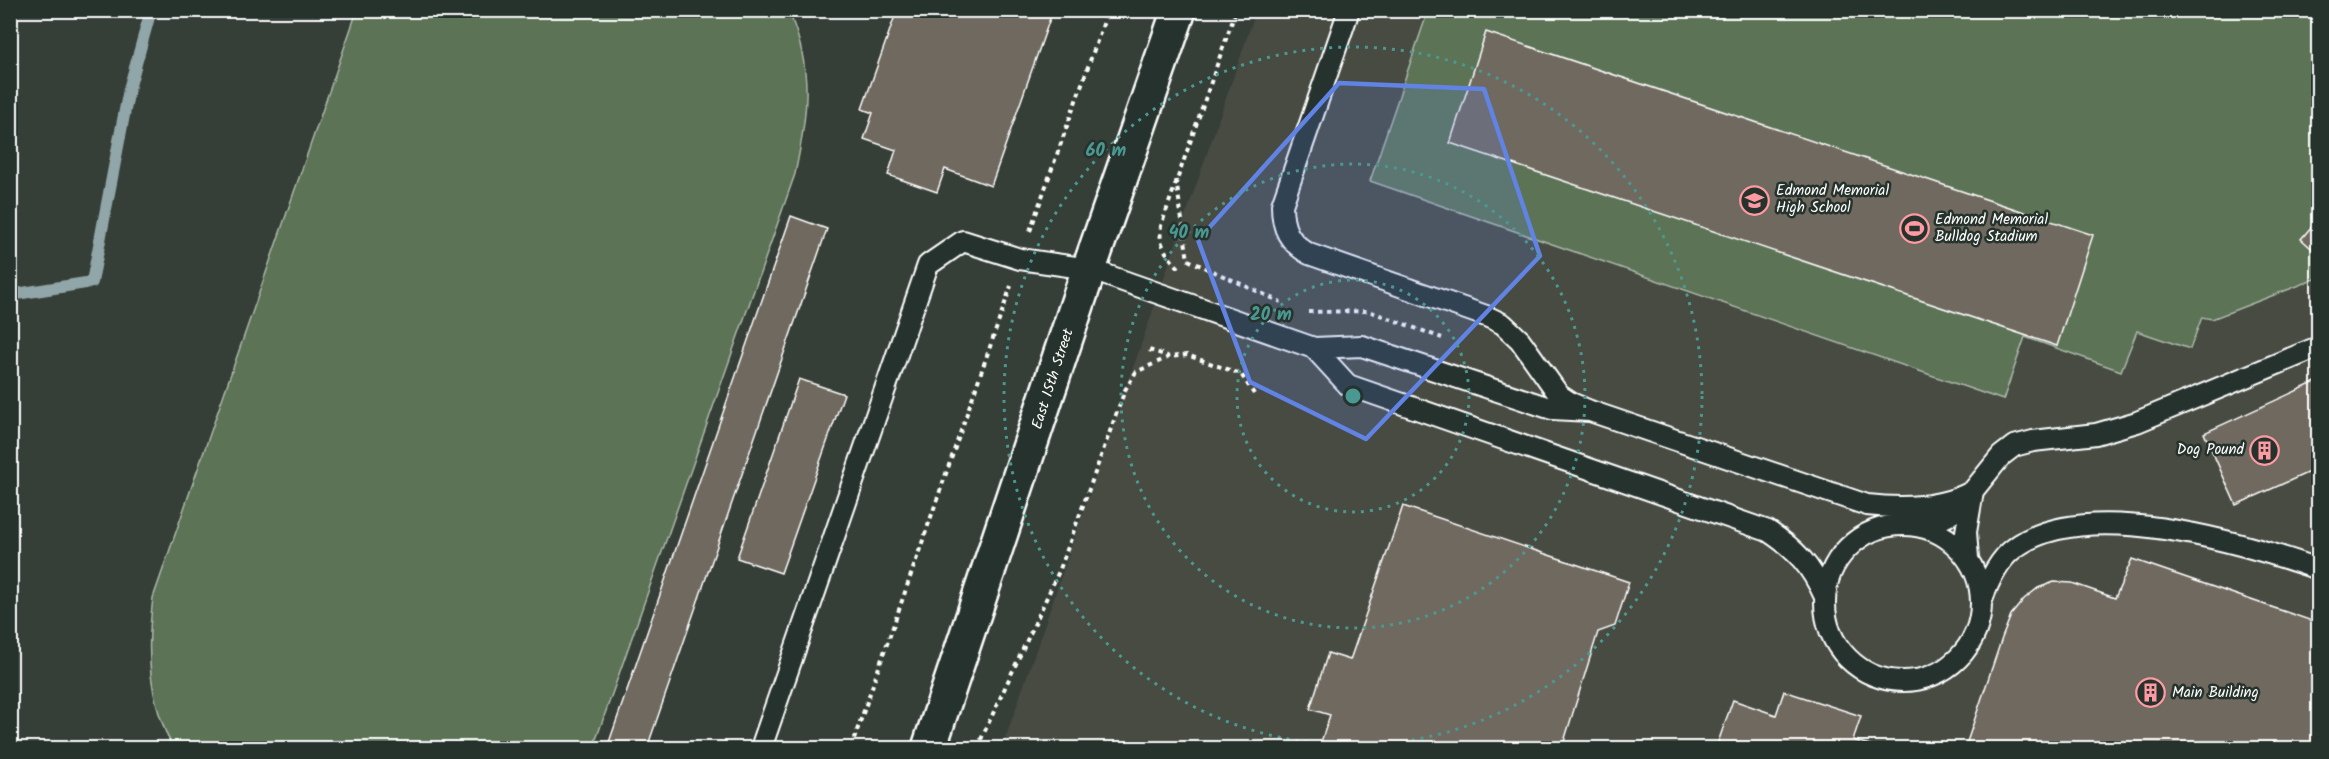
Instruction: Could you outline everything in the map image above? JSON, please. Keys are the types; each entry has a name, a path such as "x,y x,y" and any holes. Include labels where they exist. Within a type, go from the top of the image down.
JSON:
{"main road":[{"name":"East 15th Street","path":"929,748 1089,269 1179,10"}],"lane":[{"path":"1349,10 1282,205 1284,224 1294,245 1318,258 1486,316 1503,324 1520,340 1559,395 1590,411 1867,505 1897,508 1937,504 1961,498 1973,491"},
{"path":"761,748 928,265 963,241 1020,259 1089,269 1314,348 1362,346 1552,410 1590,411"},
{"path":"2319,347 2137,422 2096,434 2033,441 2014,446 2001,456 1965,502 1949,515 1937,521 1914,525 1892,525 1870,531 1852,543 1837,560 1828,580 1825,597 1826,614 1830,631 1848,659 1877,677 1893,681 1927,677 1943,670 1956,660 1970,643 1979,623 1982,600 1990,579 2010,551 2023,542 2079,525 2105,524 2190,533 2228,540 2319,569"},
{"path":"1314,348 1348,386 1768,531 1789,545 1804,561 1816,576 1825,597"},
{"path":"1968,558 1966,532 1973,491"},
{"path":"1914,525 1935,530 1953,542 1968,558 1978,579 1982,600"}],"path":[{"path":"852,748 1107,10"},
{"path":"1179,267 1165,253 1160,233 1176,180 1236,10"},
{"path":"1176,180 1188,260 1283,302"},
{"path":"1304,312 1369,311 1452,342"},
{"path":"1149,350 1169,357"},
{"path":"977,748 1060,569 1125,390 1136,372 1169,357 1187,355 1241,374 1254,394"}],"highlighted area":[{"path":"1339,83 1484,89 1540,256 1366,439 1250,382 1198,240"}],"shaded area":[{"name":"Edmond Memorial High School","path":"1256,11 2318,11 2318,748 1002,748"}],"green space":[{"path":"788,10 796,31 802,52 806,91 803,131 795,174 593,748 173,748 158,711 150,656 153,598 357,11"},
{"name":"Edmond Memorial Bulldog Stadium","path":"1428,11 2318,11 2318,278 2212,319 2202,317 2190,349 2137,331 2121,371 2025,337 2003,400 1370,181"}],"building":[{"path":"897,10 1053,10 991,186 945,169 937,192 888,175 896,150 864,139 873,113 862,109"},
{"path":"1486,32 2093,235 2057,346 1450,143"},
{"path":"791,216 827,229 647,748 607,748"},
{"path":"2318,219 2318,254 2301,239"},
{"path":"799,379 844,394 781,573 737,558"},
{"name":"Dog Pound","path":"2318,381 2318,468 2236,505 2204,433"},
{"path":"1403,506 1629,582 1615,626 1598,632 1562,748 1319,748 1330,715 1310,709 1328,653 1350,660"},
{"name":"Main Building","path":"2132,559 2318,623 2318,748 1965,748 2011,615 2024,599 2038,588 2054,582 2072,583 2115,598"},
{"path":"1784,691 1861,716 1853,740 1880,748 1716,748 1733,700 1776,715"}],"waterway":[{"path":"10,295 92,282 129,89 151,10"}],"place":[{"name":"Edmond Memorial High School","path":"1755,200"},
{"name":"Edmond Memorial Bulldog Stadium","path":"1914,229"},
{"name":"Dog Pound","path":"2265,450"},
{"name":"Main Building","path":"2151,693"}]}
